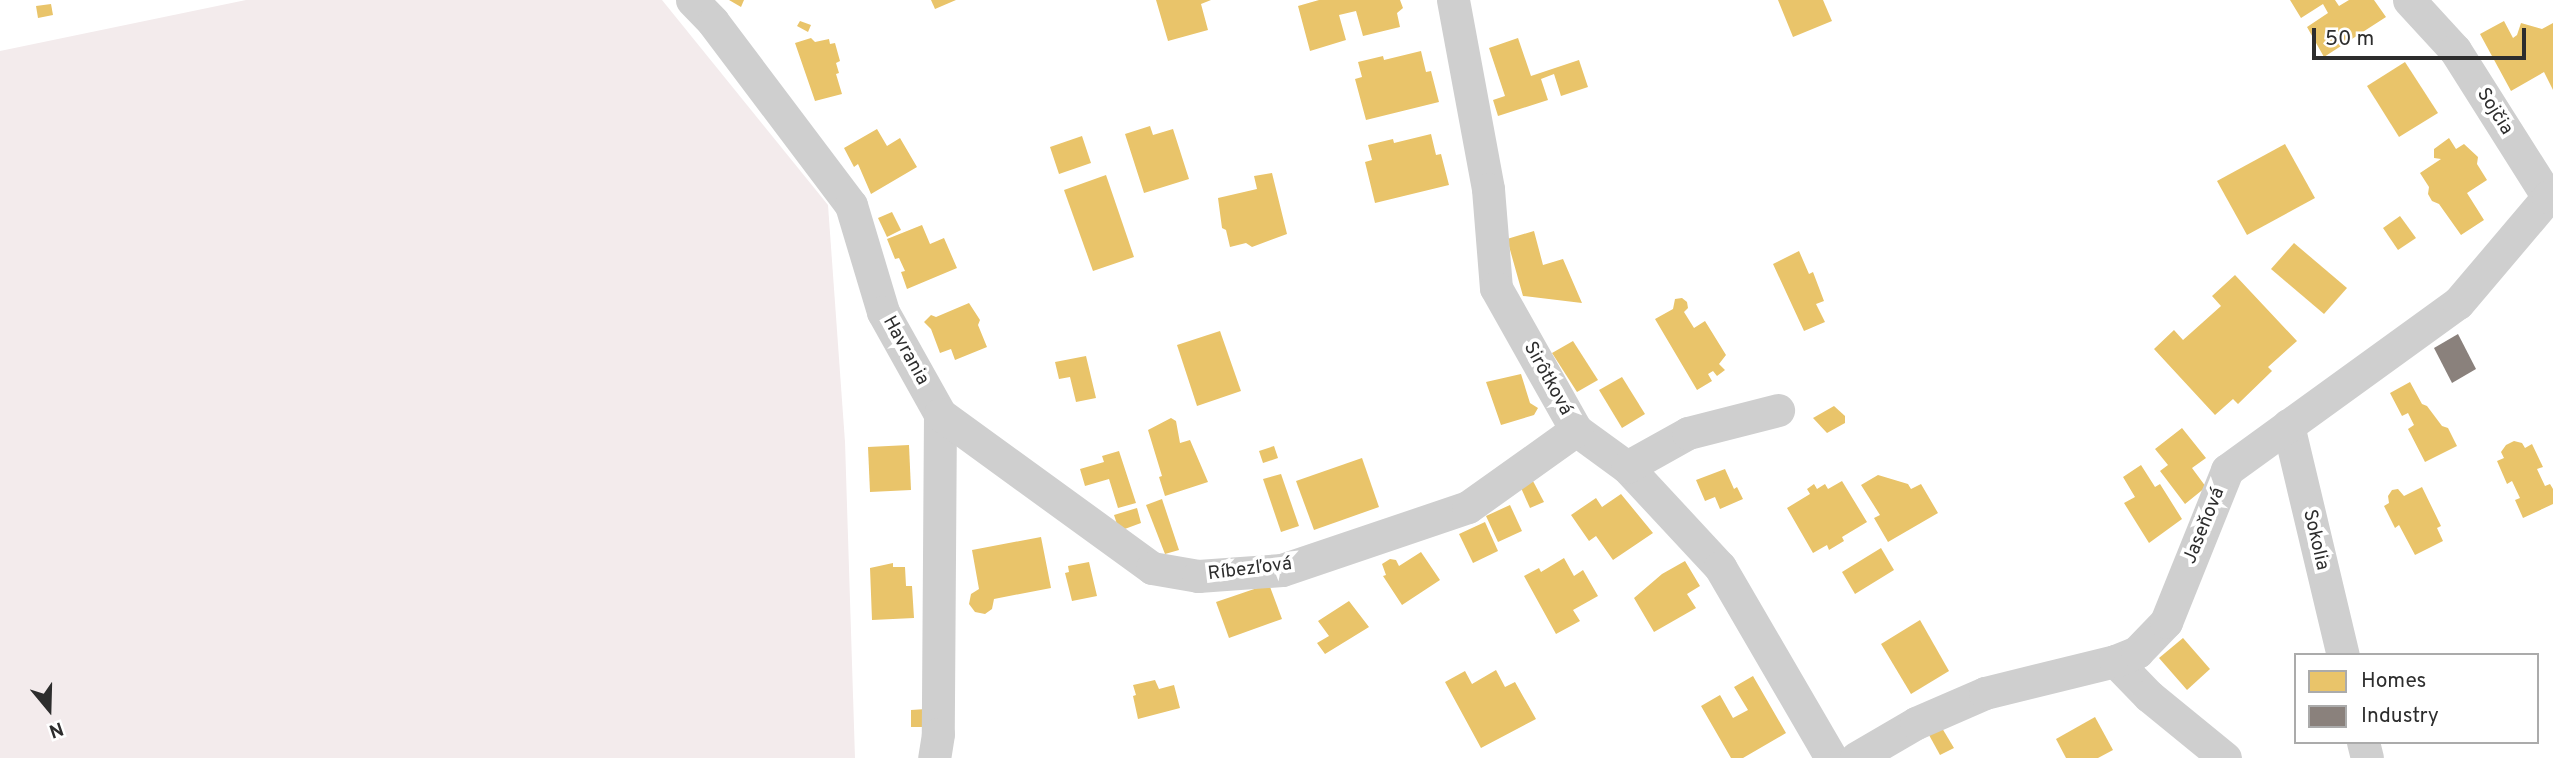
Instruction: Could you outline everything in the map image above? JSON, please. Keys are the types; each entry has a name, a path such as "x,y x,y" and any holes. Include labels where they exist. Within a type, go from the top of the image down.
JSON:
{"street":[{"name":"Havrania","path":"692,0 713,22 851,205 883,312 940,414 938,734 934,758"},
{"name":"Sirôtková","path":"1453,0 1488,189 1496,288 1576,430 1627,467 1720,567 1831,758"},
{"name":"Sojčia","path":"2409,0 2455,50 2551,198"},
{"name":"Jaseňová","path":"1856,758 1916,723 1985,693 2115,661 2137,652 2166,622 2227,470 2458,303 2551,198"},
{"path":"1627,467 1688,433 1778,410"},
{"name":"Ríbezľová","path":"940,414 1152,568 1198,576 1282,570 1468,507 1576,430"},
{"name":"Sokolia","path":"2288,425 2343,653"},
{"path":"2115,661 2149,696 2225,758"}],"shaded area":[{"path":"246,0 662,0 828,205 845,442 855,758 0,758 0,51"}],"building: Homes":[{"path":"729,0 744,0 741,7"},
{"path":"931,0 956,0 935,9"},
{"path":"1156,0 1211,0 1201,4 1208,30 1168,41"},
{"path":"1319,0 1400,0 1403,8 1397,13 1400,27 1363,36 1356,11 1339,15 1346,40 1310,51 1298,6"},
{"path":"1778,0 1823,0 1832,21 1793,37"},
{"path":"2290,0 2335,0 2339,6 2349,0 2374,0 2386,17 2324,57 2307,27 2328,13 2323,4 2301,18"},
{"path":"51,4 53,15 38,18 36,6"},
{"path":"800,21 811,25 808,32 797,26"},
{"path":"2504,21 2513,38 2517,35 2521,23 2542,29 2553,23 2553,90 2544,72 2511,91 2480,34"},
{"path":"811,38 815,42 829,39 830,44 835,43 840,61 836,63 839,73 836,74 842,94 815,101 795,43"},
{"path":"1518,38 1531,76 1579,60 1588,87 1561,96 1554,74 1541,79 1548,100 1498,116 1493,100 1505,96 1489,48"},
{"path":"1421,51 1426,72 1431,71 1439,102 1366,120 1355,79 1362,77 1358,62 1383,56 1384,60"},
{"path":"2405,62 2438,113 2399,137 2367,86"},
{"path":"1150,126 1153,135 1173,129 1189,179 1144,193 1125,134"},
{"path":"877,129 887,146 900,138 917,167 871,194 858,164 854,167 844,148"},
{"path":"1431,134 1436,155 1441,154 1449,185 1375,203 1365,162 1372,160 1368,145 1393,139 1394,143"},
{"path":"1082,136 1091,163 1059,174 1050,147"},
{"path":"2449,138 2456,149 2464,144 2478,157 2477,164 2487,180 2467,193 2484,220 2461,235 2439,204 2432,201 2428,194 2429,187 2420,173 2441,159 2434,158 2434,149"},
{"path":"2285,144 2315,198 2247,235 2217,181"},
{"path":"1272,173 1287,234 1252,247 1246,243 1230,247 1226,230 1222,228 1218,198 1257,189 1254,176"},
{"path":"1106,175 1134,257 1093,271 1064,190"},
{"path":"892,212 901,230 887,237 878,218"},
{"path":"2400,216 2416,238 2398,250 2383,228"},
{"path":"922,225 930,244 944,238 957,268 907,289 901,272 905,271 899,258 895,259 887,239"},
{"path":"1534,231 1543,265 1563,259 1582,303 1523,296 1507,239"},
{"path":"2294,243 2347,288 2324,314 2271,269"},
{"path":"1799,251 1809,274 1813,272 1824,301 1816,304 1825,322 1804,331 1773,264"},
{"path":"2235,275 2297,341 2268,367 2272,371 2238,404 2233,399 2215,415 2154,349 2174,330 2183,340 2221,306 2212,296"},
{"path":"1682,298 1687,302 1688,308 1684,312 1694,328 1705,321 1726,355 1719,364 1725,370 1717,376 1713,371 1708,374 1712,381 1697,390 1655,319 1673,309 1675,299"},
{"path":"969,303 980,320 978,325 987,347 955,360 951,349 940,353 931,329 924,322 931,315 936,317"},
{"path":"1220,331 1241,391 1197,406 1177,345"},
{"path":"1573,341 1598,380 1577,392 1552,353"},
{"path":"1086,356 1096,398 1076,402 1070,377 1059,379 1055,362"},
{"path":"1521,374 1530,403 1538,408 1534,415 1501,425 1486,382"},
{"path":"1622,377 1645,414 1622,428 1599,390"},
{"path":"2410,382 2422,404 2427,406 2442,426 2448,428 2457,446 2425,462 2408,429 2414,425 2408,413 2402,416 2390,393"},
{"path":"1834,406 1845,416 1845,423 1827,433 1813,418"},
{"path":"1171,418 1176,421 1180,443 1190,440 1208,482 1165,496 1148,430"},
{"path":"2182,428 2206,458 2192,468 2206,487 2185,504 2160,471 2168,465 2155,449"},
{"path":"2514,441 2522,443 2525,448 2532,444 2543,467 2537,469 2545,486 2550,484 2553,489 2553,504 2523,518 2515,500 2520,498 2512,481 2507,484 2497,461 2504,458 2501,452 2506,445"},
{"path":"909,445 911,490 870,492 868,447"},
{"path":"1274,446 1278,458 1263,463 1259,451"},
{"path":"1119,451 1136,503 1118,508 1109,479 1085,486 1080,469 1104,462 1102,456"},
{"path":"1362,458 1379,507 1314,530 1296,481"},
{"path":"2141,465 2155,487 2160,484 2182,519 2149,543 2124,503 2135,497 2123,477"},
{"path":"1725,469 1734,489 1737,487 1743,499 1720,509 1715,497 1705,501 1696,480"},
{"path":"1281,474 1299,526 1281,532 1263,479"},
{"path":"1878,475 1908,484 1911,489 1921,484 1938,513 1888,542 1874,518 1880,515 1861,485"},
{"path":"1533,481 1544,502 1530,508 1521,488"},
{"path":"1842,481 1867,522 1842,537 1844,541 1829,550 1827,545 1813,553 1787,508 1810,494 1807,489 1814,484 1817,489 1825,484 1828,489"},
{"path":"2422,487 2441,526 2437,528 2443,541 2415,555 2399,525 2395,528 2384,506 2389,503 2388,496 2392,490 2398,489 2404,496"},
{"path":"1621,494 1653,533 1613,560 1596,536 1589,541 1571,515 1596,498 1602,507"},
{"path":"1162,499 1179,550 1165,554 1146,505"},
{"path":"1510,505 1522,531 1498,542 1486,516"},
{"path":"1137,508 1141,523 1122,530 1118,527 1114,515"},
{"path":"1485,522 1498,551 1473,563 1459,534"},
{"path":"1041,537 1051,588 994,599 992,609 985,614 975,612 969,604 971,594 979,589 972,550"},
{"path":"1881,548 1894,570 1855,594 1842,572"},
{"path":"1421,552 1440,580 1402,605 1383,576 1386,575 1382,564 1390,559 1396,560 1399,566"},
{"path":"1564,558 1574,576 1583,570 1598,596 1573,610 1580,621 1556,634 1524,576 1539,568 1541,572"},
{"path":"1685,561 1700,586 1687,594 1696,608 1654,632 1634,598 1662,574"},
{"path":"1089,562 1097,596 1072,601 1065,573 1069,572 1068,566"},
{"path":"893,563 893,567 905,567 906,586 912,586 914,618 872,620 870,568"},
{"path":"1269,584 1282,619 1229,638 1216,602"},
{"path":"1349,601 1369,627 1325,654 1317,643 1329,636 1318,621"},
{"path":"1920,620 1949,671 1911,694 1881,644"},
{"path":"2183,638 2210,669 2187,690 2159,658"},
{"path":"1496,670 1505,687 1515,682 1536,719 1481,748 1445,682 1465,671 1472,684"},
{"path":"1753,676 1786,733 1743,758 1731,758 1701,706 1720,695 1733,718 1748,710 1734,687"},
{"path":"1155,680 1159,689 1174,685 1180,708 1138,719 1133,685"},
{"path":"926,709 927,727 911,727 911,710"},
{"path":"2095,717 2113,750 2098,758 2066,758 2056,739"},
{"path":"1942,728 1954,748 1940,755 1929,735"}],"building: Industry":[{"path":"2458,334 2476,369 2452,383 2434,348"}]}
